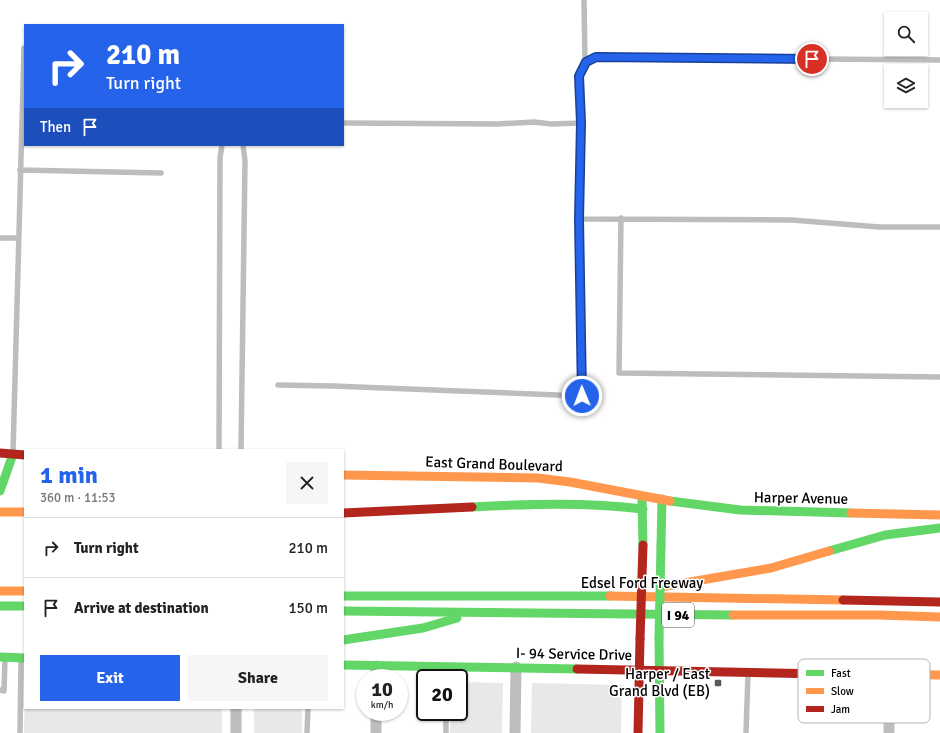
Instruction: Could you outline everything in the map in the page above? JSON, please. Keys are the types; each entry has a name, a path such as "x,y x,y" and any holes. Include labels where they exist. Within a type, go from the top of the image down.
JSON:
{"main road":[{"path":"0,453 24,455"},
{"path":"0,491 13,454"},
{"name":"East Grand Boulevard","path":"344,475 538,478 570,482 662,499"},
{"path":"638,733 643,544 642,495"},
{"path":"660,733 659,638 662,499"},
{"name":"Harper Avenue","path":"662,499 715,508 740,510 940,515"},
{"path":"344,513 546,503 612,505 642,509"},
{"path":"0,512 24,512"},
{"path":"612,596 771,568 885,535 940,528"},
{"path":"0,591 24,591"},
{"name":"Edsel Ford Freeway","path":"344,596 658,596 940,602"},
{"path":"0,606 24,606"},
{"name":"Edsel Ford Freeway","path":"344,611 879,615 940,617"},
{"path":"344,640 423,628 478,612"},
{"path":"879,615 940,621"},
{"path":"2,657 23,658"},
{"path":"344,666 376,666"},
{"name":"I- 94 Service Drive","path":"376,666 447,670 516,668 640,669 798,673"},
{"name":"I- 94 Service Drive","path":"930,675 940,675"}],"street":[{"path":"515,733 516,668"},
{"path":"236,709 236,733"},
{"path":"376,721 376,733"},
{"path":"889,723 889,733"}],"lane":[{"path":"278,385 582,396 579,219 581,123 579,76 586,62 584,0"},
{"path":"13,454 24,48"},
{"path":"586,62 596,57 940,60"},
{"path":"344,123 581,123"},
{"path":"219,449 220,158 222,146"},
{"path":"241,449 245,161 243,146"},
{"path":"20,170 161,173"},
{"path":"621,218 619,373 940,377"},
{"path":"579,219 792,220 879,227 940,227"},
{"path":"0,238 18,238"},
{"path":"0,690 4,690 2,657"},
{"path":"20,733 23,658"},
{"path":"746,733 748,673"},
{"path":"307,733 308,709"},
{"path":"446,721 446,733"}],"shaded area":[{"path":"468,682 503,683 502,733 450,733 451,721 468,721"},
{"path":"532,683 622,685 621,733 531,733"},
{"path":"24,709 222,709 222,733 24,733"},
{"path":"254,709 302,709 302,733 254,733"}],"traffic: fast":[{"path":"0,491 13,454"},
{"path":"661,545 662,499"},
{"path":"642,500 643,545"},
{"path":"670,501 740,510 851,513"},
{"path":"472,507 558,504 600,505 643,509"},
{"path":"829,551 885,535 940,528"},
{"path":"659,638 661,545"},
{"path":"344,596 610,596"},
{"path":"0,606 24,606"},
{"path":"344,611 733,615"},
{"path":"344,640 423,628 457,618"},
{"path":"659,638 660,733"},
{"path":"0,657 24,658"},
{"path":"344,665 577,669"}],"traffic: slow":[{"path":"344,475 538,478 570,482 670,501"},
{"path":"0,512 24,512"},
{"path":"851,513 940,515"},
{"path":"661,587 771,568 829,551"},
{"path":"0,591 24,591"},
{"path":"610,596 843,600"},
{"path":"733,615 879,615 940,617"},
{"path":"930,675 940,675"}],"traffic: jam":[{"path":"0,453 24,455"},
{"path":"344,513 472,507"},
{"path":"640,639 643,545"},
{"path":"843,600 940,602"},
{"path":"638,733 640,639"},
{"path":"577,669 798,673"}],"place":[{"name":"Harper / East Grand Blvd (EB)","path":"718,683"}],"route":[{"path":"582,396 579,219 581,123 579,76 586,62 596,57 812,59"}]}
